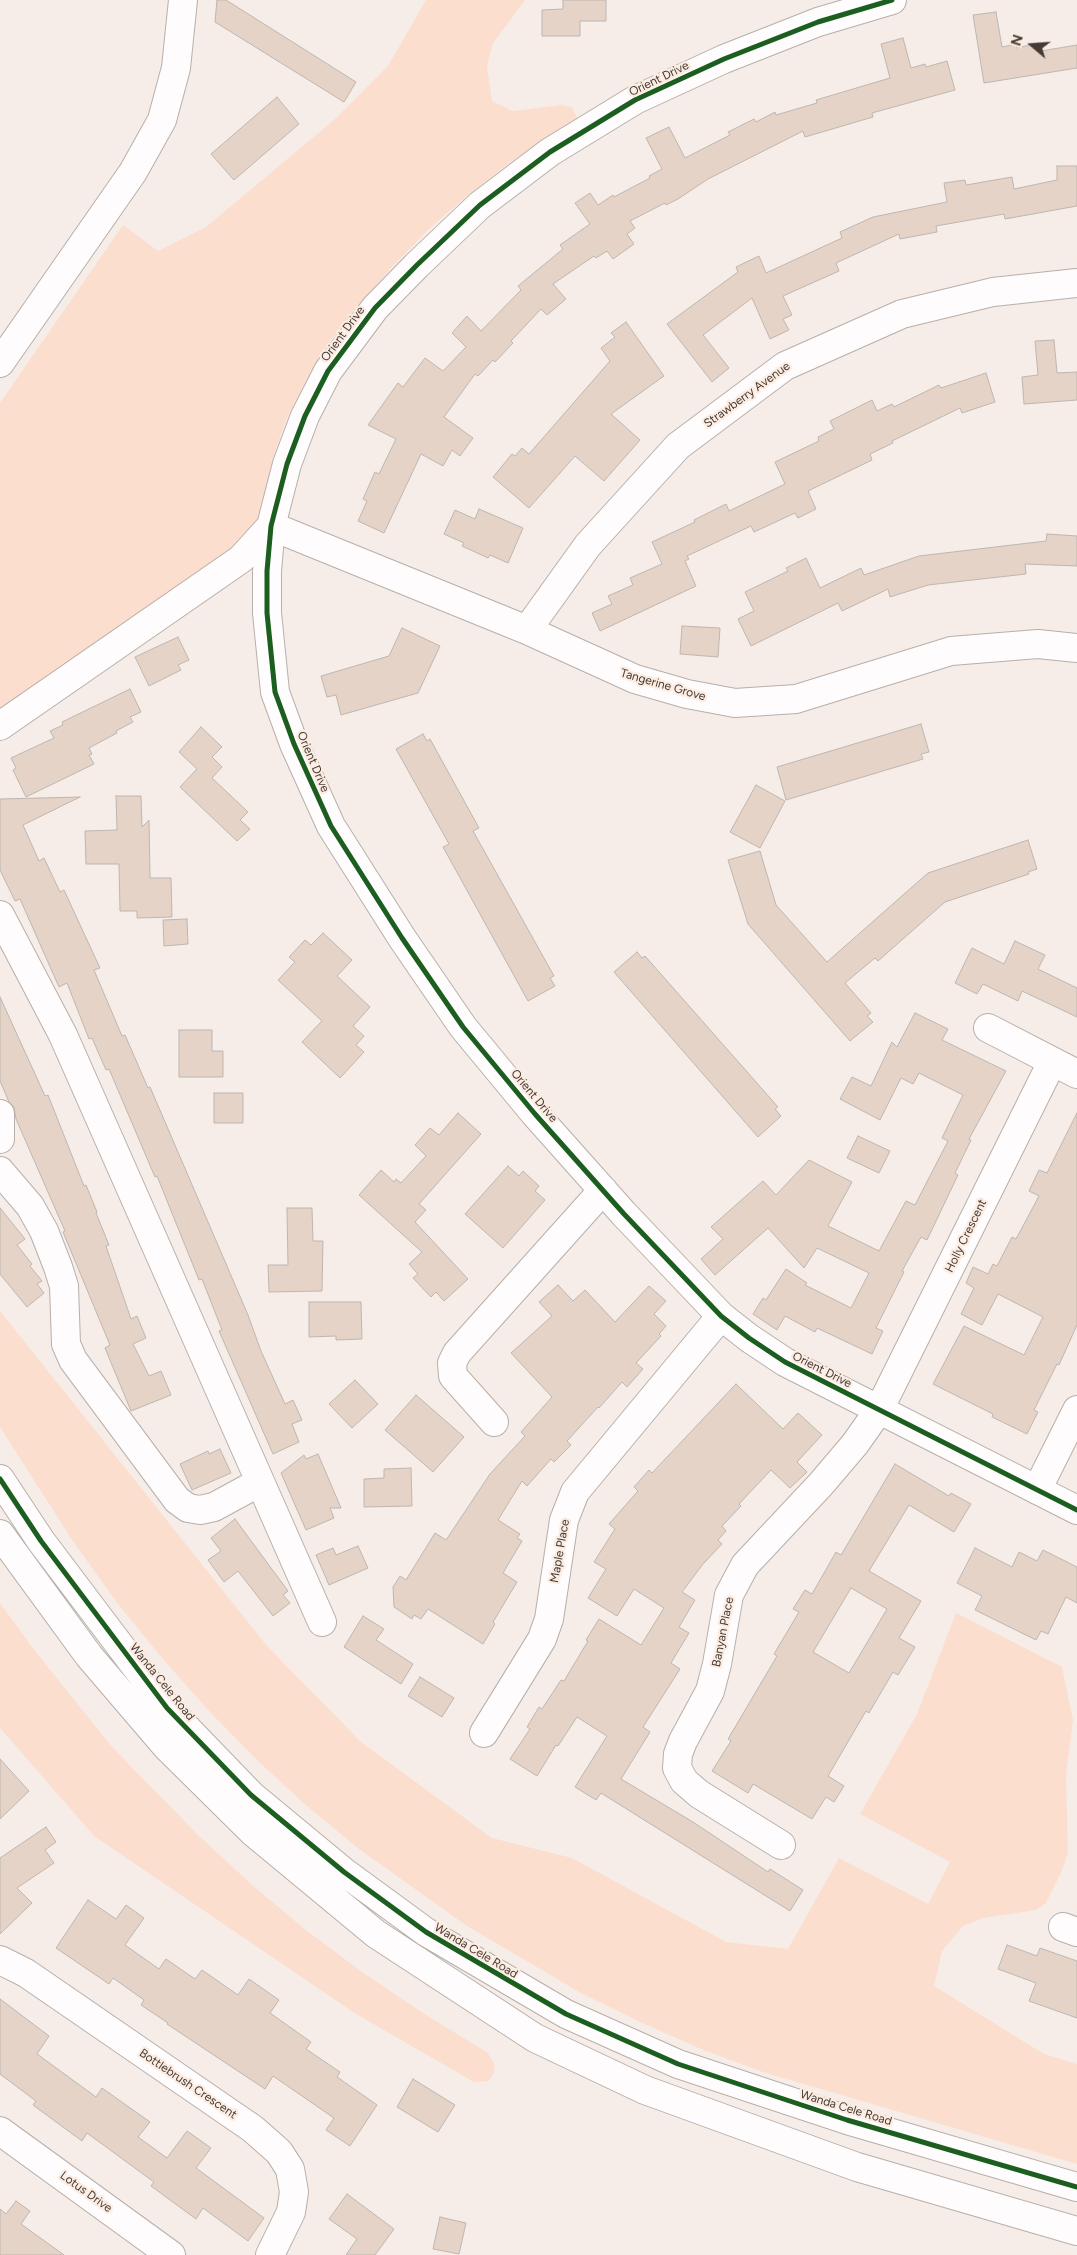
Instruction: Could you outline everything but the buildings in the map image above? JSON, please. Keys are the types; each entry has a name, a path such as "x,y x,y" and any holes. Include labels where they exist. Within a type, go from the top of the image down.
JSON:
{"street":[{"path":"0,363 133,172 162,120 176,68 183,0"},
{"name":"Orient Drive","path":"892,0 818,22 724,59 635,100 550,152 480,205 417,264 375,308 328,371 305,416 287,464 271,526 267,571 267,613 275,692 300,760 331,826 402,938 463,1027 535,1114 721,1316 749,1338 785,1362 1077,1510"},
{"name":"Strawberry Avenue","path":"527,630 588,545 678,446 785,366 902,314 993,292 1077,283"},
{"path":"0,726 241,559 271,526"},
{"name":"Tangerine Grove","path":"271,526 527,630 634,679 687,694 735,703 796,699 951,651 1038,644 1077,648"},
{"path":"0,914 63,1035 322,1622"},
{"path":"988,1028 1077,1074"},
{"name":"Holly Crescent","path":"879,1410 1052,1062"},
{"path":"0,1114 0,1140"},
{"path":"0,1171 30,1206 44,1232 58,1267 64,1286 66,1344 73,1360 177,1500 188,1508 200,1510 214,1507 260,1482"},
{"path":"440,1347 597,1183"},
{"path":"494,1422 453,1376 452,1363 597,1183"},
{"name":"Maple Place","path":"484,1733 542,1639 549,1618 564,1520 575,1492 721,1316"},
{"name":"Banyan Place","path":"781,1845 699,1794 684,1781 677,1768 678,1754 710,1691 718,1664 729,1594 745,1565 821,1484 855,1444 879,1410"},
{"path":"1037,1490 1077,1410"},
{"name":"Wanda Cele Road","path":"0,1479 40,1541 168,1708 252,1795 344,1872 426,1932 566,2014 678,2064 847,2120 1077,2187"},
{"path":"0,1534 89,1656 166,1746 254,1833 376,1934 535,2038 645,2090 857,2166 1077,2231"},
{"name":"Bottlebrush Crescent","path":"0,1960 26,1973 229,2112 253,2129 279,2152 290,2169 294,2192 292,2212 270,2255"},
{"name":"Lotus Drive","path":"0,2131 171,2255"}],"shaded area":[{"path":"426,0 525,0 493,43 487,66 492,101 513,111 561,105 572,107 577,118 568,127 510,162 468,195 429,229 356,308 323,350 304,384 287,418 275,451 260,519 233,548 0,709 0,403 123,225 158,251 206,227 334,120 388,66"},
{"path":"0,1311 267,1646 361,1742 492,1838 572,1858 726,1942 788,1949 839,1858 928,1904 950,1862 860,1814 917,1714 956,1613 1062,1667 1073,1720 1066,1775 1068,1853 1061,1873 1046,1903 1036,1910 983,1918 963,1926 942,1951 934,1986 1044,2054 1077,2064 1077,2164 763,2072 701,2049 581,1993 467,1926 359,1849 308,1807 257,1760 208,1710 118,1604 72,1540 0,1427"},
{"path":"0,1603 35,1651 112,1747 198,1835 251,1884 307,1931 365,1974 426,2015 488,2053 495,2066 493,2075 488,2081 474,2082 356,2014 94,1836 0,1728"}],"cycle path":[{"path":"892,0 818,22 724,59 635,100 550,152 480,205 375,308 328,371 305,416 287,464 271,526 267,571 267,613 275,692 294,744 331,826 402,938 463,1027 535,1114 624,1214 721,1316 749,1338 785,1362 1077,1510"},
{"path":"0,1479 41,1541 167,1708 251,1795 344,1872 426,1932 566,2014 678,2064 847,2120 1077,2187"}]}
